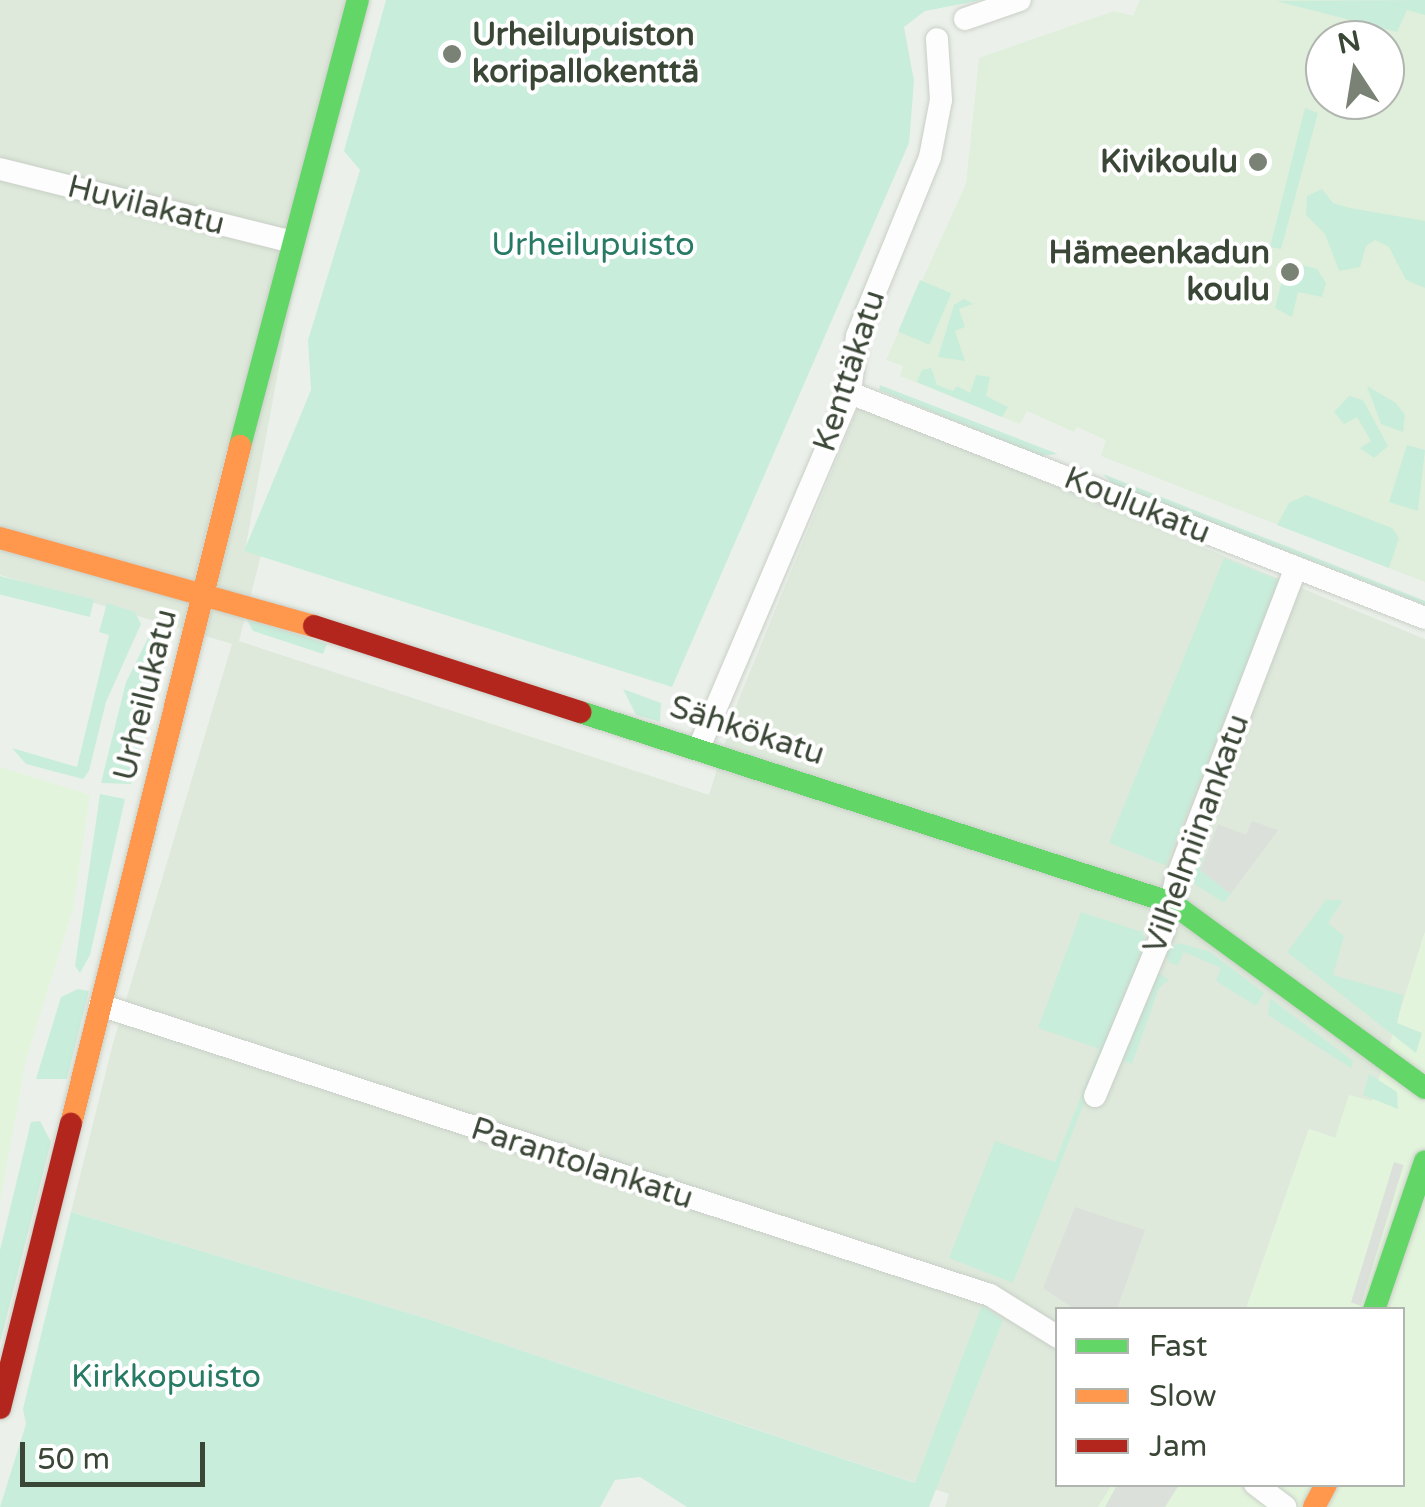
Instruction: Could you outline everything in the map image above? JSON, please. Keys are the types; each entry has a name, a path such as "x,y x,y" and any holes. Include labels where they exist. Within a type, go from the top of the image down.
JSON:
{"street":[{"name":"Urheilukatu","path":"2,1392 292,242 358,0"},
{"path":"966,20 1020,0"},
{"name":"Kenttäkatu","path":"698,750 850,393 858,336 939,125 938,39"},
{"name":"Huvilakatu","path":"0,169 292,242"},
{"name":"Koulukatu","path":"850,393 1425,618"},
{"name":"Sähkökatu","path":"0,538 207,591 1172,903 1218,931 1425,1088"},
{"name":"Vilhelmiinankatu","path":"1094,1096 1172,903 1295,570"},
{"name":"Parantolankatu","path":"100,1006 990,1295 1055,1335"},
{"path":"1375,1307 1425,1161"},
{"path":"1259,1487 1285,1507"}],"shaded area":[{"path":"0,0 347,0 246,545 262,551 239,641 709,795 738,701 859,405 1425,639 1425,932 1372,1102 1335,1138 1309,1129 1247,1307 1055,1307 1055,1487 1111,1487 1098,1507 945,1507 949,1494 425,1318 71,1212 112,1047 232,644 0,575"},
{"path":"1140,0 1425,0 1425,582 1101,456 1106,440 1077,427 1074,432 1027,411 1020,424 900,376 903,366 886,360 966,184 979,58 1114,11 1133,16"},
{"path":"0,767 90,795 73,909 26,1060 0,1202"},
{"path":"1252,821 1278,830 1231,894 1200,870 1218,824 1246,835"},
{"path":"1425,932 1425,1507 1098,1507 1111,1487 1405,1487 1405,1307 1247,1307 1309,1129 1335,1138 1349,1095 1372,1101"},
{"path":"1394,1162 1404,1165 1361,1306 1351,1303"},
{"path":"1075,1207 1145,1230 1118,1307 1071,1307 1043,1288"},
{"path":"1115,1487 1178,1487 1165,1507 1105,1507"}],"green space":[{"name":"Urheilupuisto","path":"386,0 982,0 925,11 904,27 914,81 909,143 672,687 244,551 311,390 308,340 360,170 344,151"},
{"path":"1425,0 1425,15 1407,10 1402,20 1350,20 1276,1"},
{"path":"1305,108 1305,120 1316,120 1281,249 1270,247"},
{"path":"1322,189 1333,203 1425,221 1425,288 1406,280 1389,247 1375,240 1366,246 1360,267 1339,271 1325,234 1306,215 1307,196"},
{"path":"1287,261 1317,269 1326,283 1322,297 1298,292 1292,317 1275,308"},
{"path":"920,280 951,293 929,345 898,332"},
{"path":"964,299 973,304 959,309 965,327 955,331 965,361 938,357 954,305"},
{"path":"931,368 937,385 953,391 957,386 970,393 976,375 990,377 986,396 1008,407 1002,417 917,382 922,370"},
{"path":"880,385 1058,454 1040,456 879,390"},
{"path":"1367,386 1396,403 1405,415 1403,432 1381,424"},
{"path":"1349,396 1363,400 1388,446 1374,458 1360,448 1371,441 1357,417 1344,424 1334,412"},
{"path":"1407,445 1425,450 1418,511 1389,502"},
{"path":"1103,474 1425,601 1425,605 1113,484"},
{"path":"1306,495 1392,528 1399,538 1389,568 1277,525 1289,503"},
{"path":"1224,558 1281,581 1166,865 1109,843"},
{"path":"0,576 94,599 90,617 0,595"},
{"path":"107,603 135,612 141,624 106,702 89,771 83,779 26,764 12,748 77,767 109,635 99,632"},
{"path":"246,618 327,644 323,654 253,631"},
{"path":"159,628 171,630 131,784 101,783 126,682 151,632"},
{"path":"623,689 661,703 660,722 636,715"},
{"path":"100,794 125,799 90,955 80,973 75,966"},
{"path":"1203,850 1200,870 1231,894 1224,903 1190,881"},
{"path":"1326,900 1343,900 1328,923 1344,936 1333,975 1403,995 1397,1023 1422,1033 1416,1053 1287,952"},
{"path":"1081,912 1142,932 1147,944 1013,1283 949,1258 995,1141 1055,1162 1100,1049 1038,1028"},
{"path":"1179,943 1210,952 1264,993 1256,1006 1216,981 1221,968 1184,952 1178,965 1170,963 1163,951"},
{"path":"1156,971 1169,980 1159,988 1132,1064 1119,1059"},
{"path":"78,989 89,991 67,1079 36,1079 61,997"},
{"path":"1270,998 1353,1061 1351,1068 1268,1015"},
{"path":"1369,1074 1397,1092 1398,1109 1363,1095"},
{"path":"40,1121 51,1142 0,1343 0,1250 31,1122"},
{"name":"Kirkkopuisto","path":"71,1212 425,1318 915,1483 982,1305 1003,1320 929,1507 687,1507 640,1477 615,1480 600,1507 0,1507 26,1424 23,1409"}],"traffic: fast":[{"path":"240,446 358,0"},
{"path":"580,712 1172,903 1425,1088"},
{"path":"1375,1307 1425,1161"}],"traffic: slow":[{"path":"71,1124 240,446"},
{"path":"0,538 314,626"},
{"path":"1314,1507 1324,1487"}],"traffic: jam":[{"path":"314,626 580,712"},
{"path":"0,1408 71,1124"}],"place":[{"name":"Urheilupuiston koripallokenttä","path":"452,54"},
{"name":"Kivikoulu","path":"1258,162"},
{"name":"Hämeenkadun koulu","path":"1290,272"}]}
